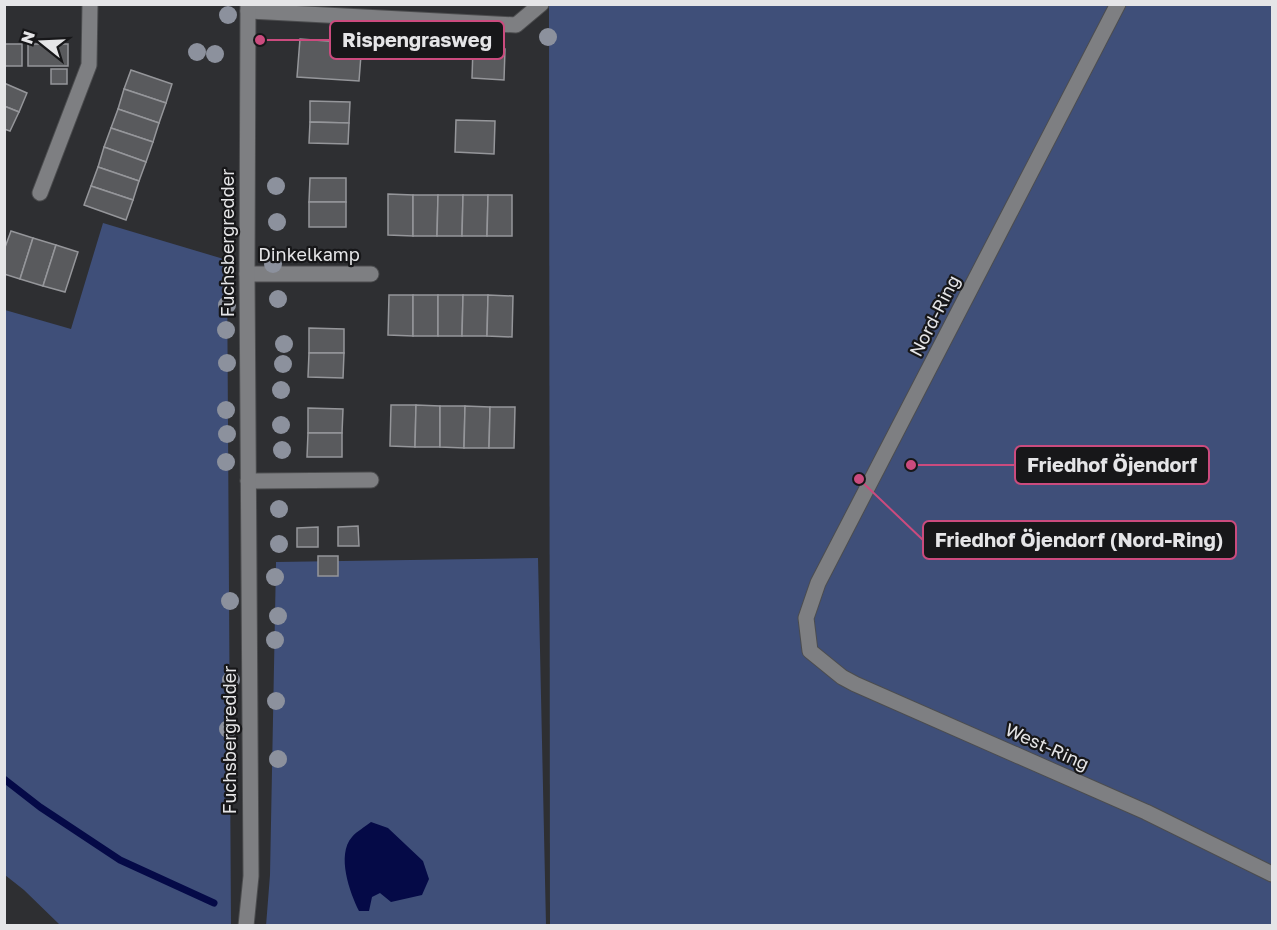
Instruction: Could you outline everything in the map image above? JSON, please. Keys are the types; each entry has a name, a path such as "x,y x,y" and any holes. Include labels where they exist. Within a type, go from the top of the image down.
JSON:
{"street":[{"path":"40,193 89,65 90,4"},
{"path":"248,8 516,25 542,4"},
{"name":"Nord-Ring","path":"810,651 806,618 818,583 1118,4"},
{"name":"Fuchsbergredder","path":"246,926 251,876 247,274 248,8"},
{"name":"Dinkelkamp","path":"247,274 371,274"},
{"path":"248,481 371,480"},
{"name":"West-Ring","path":"810,651 842,677 855,684 1146,812 1272,874"}],"shaded area":[{"path":"549,5 1272,5 1272,925 550,925"},
{"path":"103,223 227,260 231,925 60,925 5,875 5,310 71,329"},
{"path":"538,558 546,925 266,926 270,875 276,562"},
{"path":"371,822 388,828 423,861 429,879 422,895 391,902 380,893 372,897 369,911 359,911 346,874 345,854 352,837"}],"building":[{"path":"300,39 354,43 353,54 361,55 359,81 297,77"},
{"path":"4,44 22,44 22,66 4,66"},
{"path":"28,44 68,44 68,66 28,66"},
{"path":"473,48 505,49 504,80 472,78"},
{"path":"51,69 67,69 67,84 51,84"},
{"path":"131,70 172,84 166,103 124,89"},
{"path":"4,83 27,93 19,112 4,106"},
{"path":"124,89 166,103 159,123 118,109"},
{"path":"310,101 350,102 349,123 310,122"},
{"path":"4,106 19,112 10,131 4,129"},
{"path":"118,109 159,123 153,142 111,128"},
{"path":"456,120 495,121 494,154 455,152"},
{"path":"310,122 349,123 348,144 309,143"},
{"path":"111,128 153,142 146,162 104,147"},
{"path":"104,147 146,162 139,181 98,167"},
{"path":"98,167 139,181 133,200 91,186"},
{"path":"310,178 346,178 346,202 309,202"},
{"path":"91,186 133,200 126,220 84,205"},
{"path":"388,194 413,195 413,236 388,235"},
{"path":"413,195 438,195 437,236 413,236"},
{"path":"438,195 463,195 462,236 437,236"},
{"path":"463,195 488,195 487,236 462,236"},
{"path":"488,195 512,195 512,236 487,236"},
{"path":"309,202 346,202 346,227 309,227"},
{"path":"11,231 33,238 20,279 4,274 4,250"},
{"path":"33,238 56,245 43,286 20,279"},
{"path":"56,245 78,252 65,292 43,286"},
{"path":"389,295 413,295 413,336 388,335"},
{"path":"413,295 438,295 438,336 413,336"},
{"path":"438,295 463,295 462,336 438,336"},
{"path":"463,295 488,295 487,336 462,336"},
{"path":"488,295 513,296 512,337 487,336"},
{"path":"309,328 344,329 344,353 309,353"},
{"path":"309,353 344,353 343,378 308,377"},
{"path":"391,405 416,405 415,447 390,446"},
{"path":"416,405 440,406 440,447 415,447"},
{"path":"440,406 465,406 464,448 440,447"},
{"path":"465,406 490,407 489,448 464,448"},
{"path":"490,407 515,407 514,448 489,448"},
{"path":"308,408 343,409 342,433 308,433"},
{"path":"308,433 342,433 342,457 307,457"},
{"path":"358,526 359,546 338,546 338,527"},
{"path":"318,527 318,547 297,547 297,528"},
{"path":"318,556 338,556 338,576 318,576"}],"waterway":[{"path":"4,779 40,807 120,860 214,903"}],"place":[{"name":"Rispengrasweg","path":"260,40"},
{"name":"Friedhof Öjendorf","path":"911,465"},
{"name":"Friedhof Öjendorf (Nord-Ring)","path":"859,479"}]}
